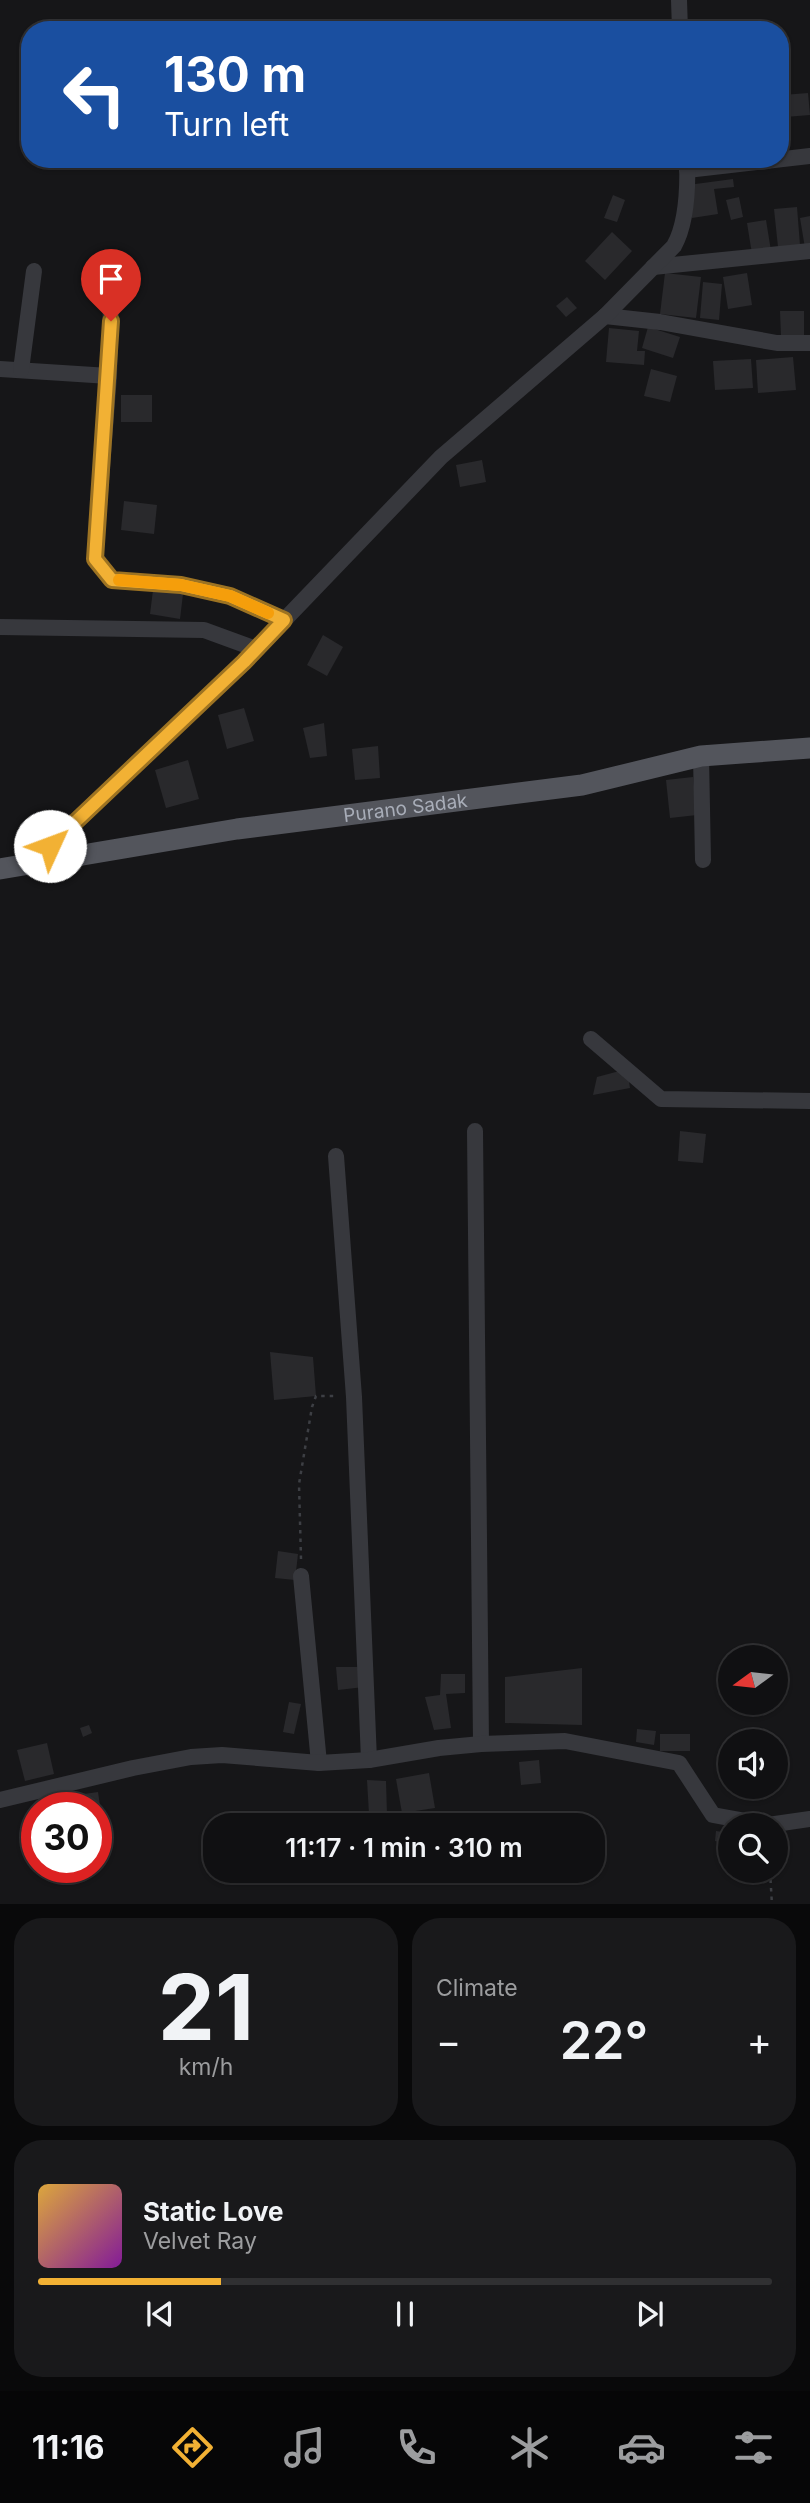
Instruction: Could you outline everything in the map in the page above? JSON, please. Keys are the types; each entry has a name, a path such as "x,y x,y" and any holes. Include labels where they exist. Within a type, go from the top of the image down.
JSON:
{"main road":[{"name":"Purano Sadak","path":"0,869 237,829 582,785 701,756 810,748"}],"street":[{"path":"678,0 679,21"},
{"path":"789,158 810,156"},
{"path":"30,864 256,649 441,457 605,316 674,246 680,236 687,168"},
{"path":"653,267 810,251"},
{"path":"113,266 109,376 95,559 112,580 181,585 230,596 284,620"},
{"path":"21,370 34,271"},
{"path":"605,316 660,322 777,343 810,343"},
{"path":"0,369 109,376"},
{"path":"0,627 204,630 256,649"},
{"path":"701,756 704,860"},
{"path":"591,1039 661,1099 810,1101"},
{"path":"475,1130 481,1744"},
{"path":"336,1157 354,1397 369,1760"},
{"path":"301,1576 319,1763"},
{"path":"0,1800 191,1757 222,1755 319,1763 369,1760 481,1744 565,1741 679,1763 713,1815 768,1825 810,1819"}],"path":[{"path":"301,1576 299,1484 312,1407 316,1396 354,1397"},
{"path":"771,1883 772,1904"}],"building":[{"path":"808,93 810,115 789,117 789,95"},
{"path":"733,179 734,187 714,189 718,214 692,218 688,185"},
{"path":"613,195 625,200 617,222 604,218"},
{"path":"739,197 743,217 731,220 726,200"},
{"path":"797,207 800,245 778,247 774,209"},
{"path":"810,216 810,247 805,248 800,218"},
{"path":"766,220 771,251 752,254 747,223"},
{"path":"612,232 632,251 605,280 585,261"},
{"path":"665,273 701,277 696,318 660,314"},
{"path":"747,273 752,305 728,309 723,277"},
{"path":"703,282 722,284 719,320 700,318"},
{"path":"567,297 577,308 566,317 556,306"},
{"path":"780,311 804,311 804,336 781,336"},
{"path":"648,327 680,337 673,358 642,348"},
{"path":"609,328 639,331 637,351 645,351 644,365 606,362"},
{"path":"793,357 796,390 758,393 756,360"},
{"path":"751,359 753,388 715,390 713,361"},
{"path":"651,369 677,376 670,402 644,396"},
{"path":"121,395 152,395 152,422 121,422"},
{"path":"482,460 486,482 460,487 456,465"},
{"path":"124,501 157,505 154,534 121,530"},
{"path":"153,590 183,594 180,619 150,614"},
{"path":"323,635 343,647 327,676 307,665"},
{"path":"244,708 254,741 227,749 218,715"},
{"path":"324,723 327,756 310,758 303,728"},
{"path":"378,746 380,778 355,780 352,749"},
{"path":"188,760 199,799 166,808 155,770"},
{"path":"693,777 697,815 670,818 666,780"},
{"path":"627,1069 630,1088 593,1095 597,1077"},
{"path":"680,1131 706,1134 703,1163 678,1161"},
{"path":"270,1352 313,1357 316,1396 274,1400"},
{"path":"278,1551 298,1554 295,1580 275,1578"},
{"path":"336,1667 362,1667 364,1687 338,1690"},
{"path":"582,1668 582,1725 505,1723 505,1677"},
{"path":"441,1674 465,1674 465,1693 446,1694 451,1728 434,1730 425,1697 440,1695"},
{"path":"289,1702 301,1704 294,1734 283,1732"},
{"path":"89,1725 92,1733 83,1737 80,1728"},
{"path":"637,1729 656,1731 654,1745 636,1742"},
{"path":"660,1734 690,1734 690,1751 660,1751"},
{"path":"47,1743 54,1774 25,1781 17,1750"},
{"path":"539,1760 541,1783 521,1785 519,1762"},
{"path":"429,1773 435,1808 402,1813 396,1779"},
{"path":"367,1780 386,1781 387,1813 369,1813"}],"slow traffic":[{"path":"119,580 181,585 230,596 268,613"}],"route":[{"path":"50,846 244,662 284,620 230,596 181,585 112,580 95,559 111,321"}]}
